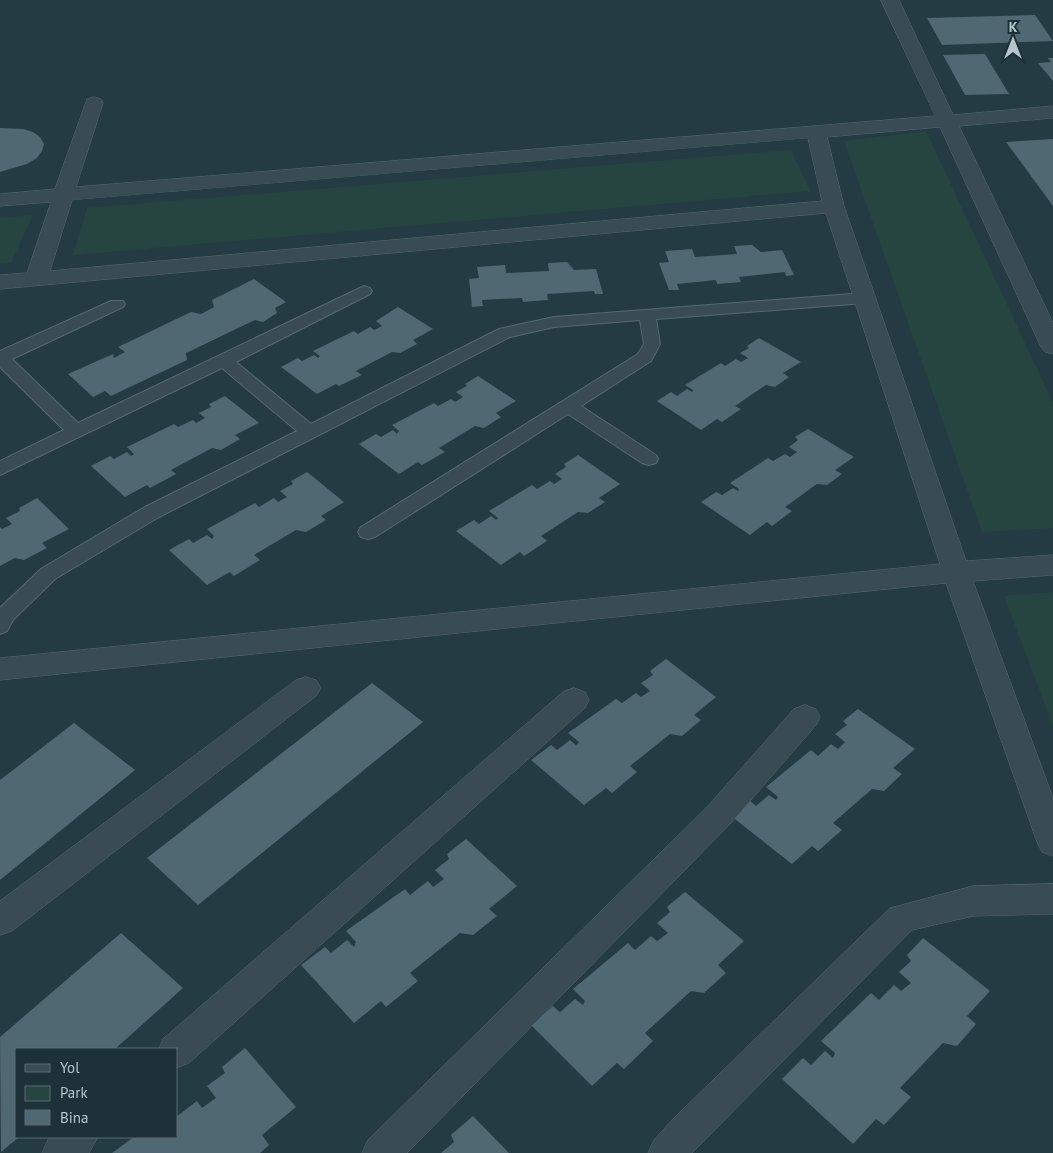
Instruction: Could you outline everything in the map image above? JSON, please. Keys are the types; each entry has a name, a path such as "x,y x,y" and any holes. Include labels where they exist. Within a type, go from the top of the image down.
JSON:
{"street":[{"path":"890,0 1053,347"},
{"path":"36,279 94,103"},
{"path":"0,200 1053,112"},
{"path":"816,132 834,206 956,572 1053,842"},
{"path":"0,282 834,206"},
{"path":"0,669 956,572 1053,565"},
{"path":"0,920 306,688"},
{"path":"178,1049 574,700"},
{"path":"381,1153 719,815 805,717"},
{"path":"667,1153 902,918 973,901 1053,899"},
{"path":"61,1153 79,1138"}],"lane":[{"path":"0,469 364,291"},
{"path":"0,626 4,616 48,574 152,512 505,333 554,322 865,298"},
{"path":"76,431 1,357 117,304"},
{"path":"368,532 645,357 652,344 647,315"},
{"path":"224,361 310,432"},
{"path":"569,406 649,459"}],"green space":[{"path":"926,131 1053,403 1053,528 982,532 844,141"},
{"path":"791,150 810,191 73,255 87,208"},
{"path":"33,215 11,263 0,264 0,218"},
{"path":"1053,592 1053,726 1004,596"}],"building":[{"path":"1035,15 1053,41 942,45 927,18"},
{"path":"985,54 1009,94 965,95 943,55"},
{"path":"1048,58 1053,58 1053,81 1038,63 1051,62"},
{"path":"0,128 23,129 33,132 40,137 44,144 42,151 37,158 27,164 0,172"},
{"path":"1053,139 1053,206 1006,142"},
{"path":"752,245 761,252 782,250 794,275 786,276 785,272 739,277 741,282 717,284 716,280 677,284 679,290 669,290 659,263 669,262 665,251 692,249 695,257 737,254 734,246"},
{"path":"567,262 574,270 596,269 603,294 595,294 594,291 547,294 548,300 523,302 522,298 482,300 483,306 472,307 469,279 479,278 477,267 505,265 506,273 549,271 548,263"},
{"path":"254,279 286,302 275,308 277,313 263,322 255,320 186,353 187,360 111,396 105,391 93,397 68,374 113,354 114,358 125,352 118,347 191,312 201,314 214,307 212,300"},
{"path":"398,307 433,329 413,340 417,344 400,353 392,352 356,371 362,375 339,386 336,384 317,394 281,367 298,358 302,361 314,355 318,358 320,356 313,351 354,331 358,334 370,327 374,330 382,326 376,321"},
{"path":"759,338 801,362 783,373 789,377 775,387 766,385 735,406 741,409 722,422 717,419 701,430 657,401 671,392 677,396 687,389 692,392 693,390 685,385 721,363 725,366 736,359 741,362 748,358 740,353 749,348 747,346"},
{"path":"478,376 516,401 496,413 501,417 484,428 475,426 439,448 445,452 422,465 418,462 399,474 359,444 376,434 381,437 393,430 397,434 399,431 392,425 434,403 438,406 451,399 455,402 463,397 456,392 467,386 465,384"},
{"path":"225,396 259,423 235,435 240,439 221,450 212,448 171,470 176,474 150,488 147,485 125,497 91,466 110,456 114,459 127,452 131,456 134,454 127,447 174,424 178,427 193,420 196,423 205,418 199,413 211,407 209,404"},
{"path":"808,429 854,457 835,470 842,474 827,485 817,484 785,507 792,511 772,526 767,522 750,535 701,502 716,492 722,495 733,488 738,491 739,489 730,483 768,458 773,461 785,454 790,457 797,452 789,447 798,440 795,437"},
{"path":"578,455 620,484 599,498 605,502 588,513 578,512 541,536 547,541 524,556 520,552 501,565 456,531 474,520 479,524 491,516 496,520 498,518 489,511 532,485 537,489 550,481 554,484 562,479 555,474 566,467 564,464"},
{"path":"307,472 344,502 321,516 326,520 306,532 296,530 254,555 260,560 234,576 230,572 207,585 169,550 189,539 193,543 207,535 212,539 214,536 207,529 255,503 259,507 274,498 278,502 287,497 280,491 293,484 291,481"},
{"path":"37,498 69,529 42,543 47,548 24,560 15,558 0,566 0,527 2,529 12,524 6,518 20,511 19,508"},
{"path":"666,659 716,697 694,715 701,720 682,736 670,734 630,766 637,772 612,793 606,788 584,805 531,760 551,745 557,750 570,740 576,745 579,742 568,733 616,699 622,703 636,693 641,697 650,691 641,683 653,675 650,671"},
{"path":"372,683 423,722 198,905 147,858"},
{"path":"858,709 915,749 893,768 902,774 884,791 872,789 833,823 842,830 818,851 812,846 792,864 731,816 749,800 756,806 769,795 776,800 778,797 766,787 811,750 818,756 831,744 838,749 845,742 835,734 847,725 843,721"},
{"path":"74,723 135,770 0,880 0,780"},
{"path":"466,839 517,886 489,909 497,916 473,935 460,933 410,973 418,981 386,1007 381,1001 354,1023 301,965 325,947 331,953 347,940 354,947 356,942 346,931 405,889 410,895 428,881 433,887 444,879 435,870 449,859 447,854"},
{"path":"685,892 744,941 718,965 726,973 704,993 691,991 645,1033 653,1041 624,1069 617,1063 592,1086 531,1025 553,1006 560,1012 575,999 583,1005 585,1001 573,989 628,943 635,950 651,936 657,941 668,933 657,923 670,912 667,907"},
{"path":"121,933 183,988 116,1048 15,1048 15,1138 18,1138 1,1152 0,1037"},
{"path":"923,938 990,991 967,1016 976,1024 957,1046 943,1043 900,1088 911,1097 884,1125 876,1119 853,1144 782,1079 803,1058 811,1065 825,1051 833,1058 835,1053 821,1041 871,993 879,1000 894,985 901,991 911,983 899,972 911,961 907,955"},
{"path":"245,1048 296,1107 262,1135 269,1145 260,1153 112,1153 133,1138 178,1138 178,1115 197,1101 202,1108 216,1098 207,1086 225,1073 222,1067"},
{"path":"473,1116 509,1153 441,1153 454,1142 451,1135"}]}
